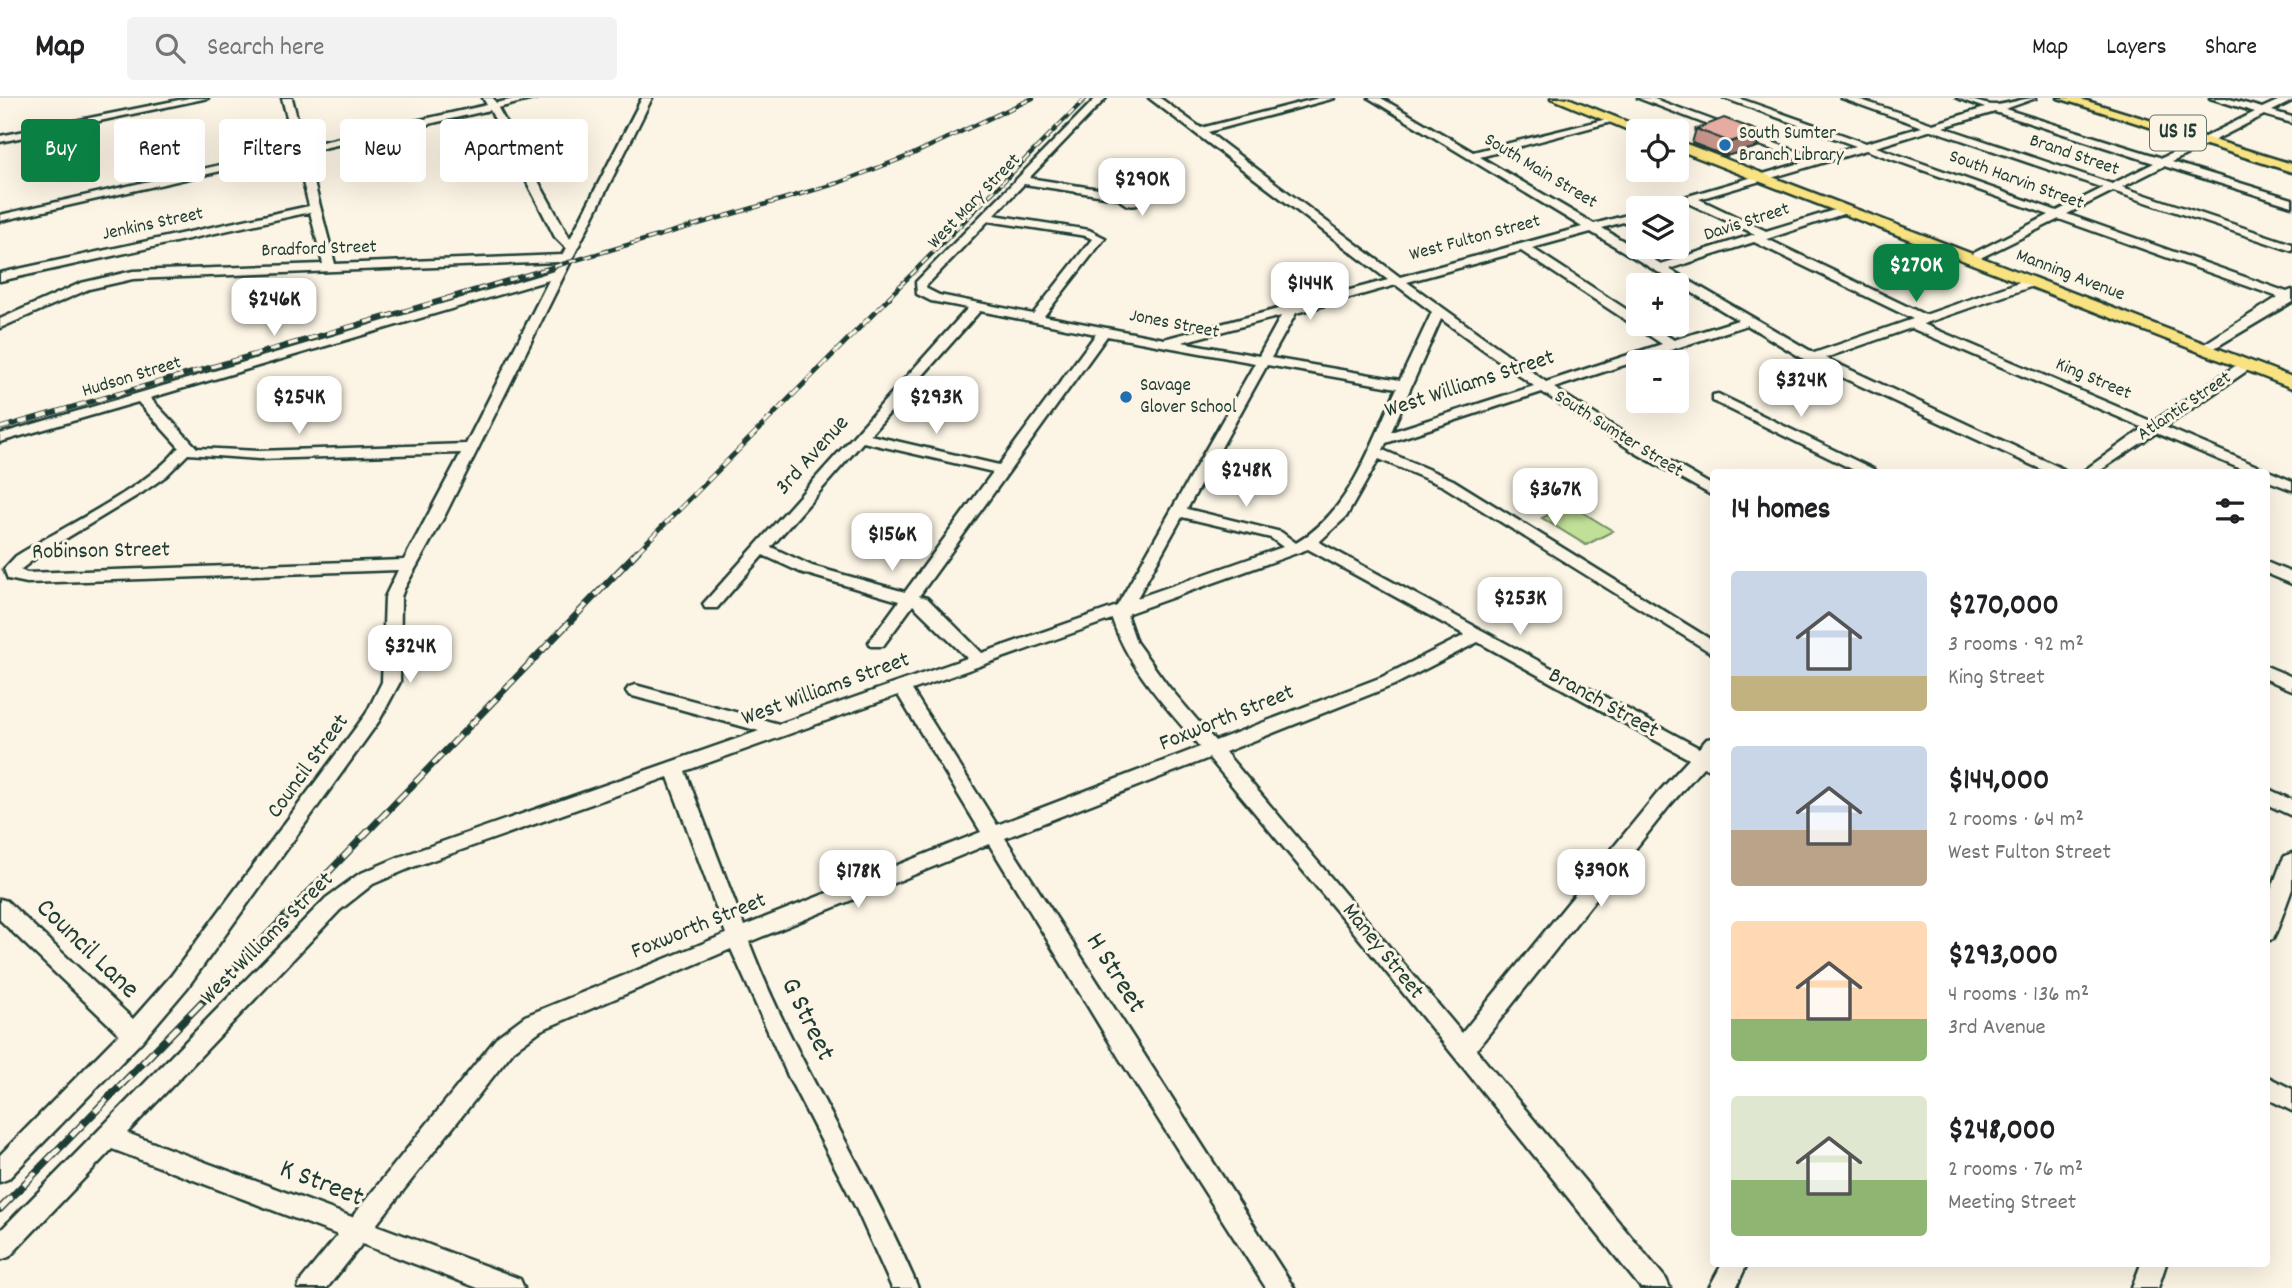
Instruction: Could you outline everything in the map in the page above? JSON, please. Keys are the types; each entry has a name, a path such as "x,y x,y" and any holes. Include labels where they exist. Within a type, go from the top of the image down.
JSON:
{"main road":[{"path":"1557,98 1626,125"},
{"name":"US 15","path":"2064,98 2292,168"},
{"name":"Manning Avenue","path":"1689,149 2292,383"}],"street":[{"path":"129,98 130,113"},
{"path":"0,139 203,98"},
{"path":"286,98 292,119"},
{"path":"326,144 490,103 532,98"},
{"name":"Council Street","path":"0,1171 134,1034 179,982 373,717 388,692 393,672 393,597 647,98"},
{"name":"West Mary Street","path":"977,306 928,296 919,289 930,274 1101,98"},
{"name":"South Sumter Street","path":"1154,98 1542,387 1629,444 1710,490"},
{"path":"1200,131 1330,98"},
{"name":"South Main Street","path":"1374,98 1812,358 2052,469"},
{"path":"1643,98 1815,162"},
{"name":"South Harvin Street","path":"1729,98 2291,296"},
{"name":"Brand Street","path":"1846,98 2292,248"},
{"path":"1962,98 2292,203"},
{"path":"1689,199 2031,98"},
{"path":"2215,98 2292,120"},
{"path":"1972,258 2291,98"},
{"path":"490,103 568,253"},
{"path":"1471,156 1611,119"},
{"path":"0,218 219,168"},
{"path":"1021,180 1125,196"},
{"path":"308,182 330,267"},
{"name":"King Street","path":"1689,199 1917,321 2252,469"},
{"name":"Jenkins Street","path":"0,277 314,208"},
{"name":"Davis Street","path":"1658,268 1845,210"},
{"path":"985,217 1089,233 1099,238 1036,318"},
{"name":"West Fulton Street","path":"1163,343 1626,219"},
{"path":"1523,247 1672,345"},
{"name":"Bradford Street","path":"0,324 85,286 118,278 568,253"},
{"name":"Hudson Street","path":"0,438 558,274"},
{"path":"1812,358 2032,282"},
{"path":"2206,349 2291,296"},
{"name":"Jones Street","path":"977,306 1163,343 1405,385"},
{"name":"3rd Avenue","path":"711,604 977,306"},
{"path":"1120,611 1291,310"},
{"path":"1438,312 1378,446 1448,483 1710,646"},
{"name":"West Williams Street","path":"0,1248 348,890 366,879 407,862 1302,546 1339,520 1378,446 1542,387 1746,321"},
{"path":"877,642 1104,331"},
{"name":"Atlantic Street","path":"2093,469 2246,365"},
{"path":"140,396 171,428 185,449 211,454 469,448"},
{"path":"1718,398 1862,469"},
{"path":"860,437 1003,470"},
{"name":"Robinson Street","path":"185,449 181,457 156,477 22,559 12,569 14,575 27,578 409,565"},
{"path":"2270,477 2292,486"},
{"name":"Branch Street","path":"1177,511 1276,535 1302,546 1709,755"},
{"path":"761,548 806,569 921,602 980,661"},
{"path":"2270,569 2292,579"},
{"name":"Maney Street","path":"1120,611 1120,626 1128,643 1163,690 1657,1288"},
{"name":"Foxworth Street","path":"311,1288 517,1033 582,1000 1409,672 1478,636"},
{"path":"2270,673 2292,684"},
{"name":"H Street","path":"902,688 1129,1054 1281,1288"},
{"path":"635,691 782,731"},
{"path":"1462,1050 1709,755"},
{"name":"G Street","path":"675,769 751,974 796,1069 865,1200 905,1288"},
{"path":"2270,797 2292,809"},
{"path":"2270,926 2286,896 2292,861"},
{"name":"Council Lane","path":"0,907 134,1034"},
{"path":"2270,1088 2292,1101"},
{"name":"K Street","path":"109,1137 511,1288"},
{"path":"1722,1288 1733,1267"},
{"path":"2145,1288 2153,1267"}],"green space":[{"path":"1569,504 1613,531 1586,545 1542,518"}],"building":[{"path":"1724,118 1761,132 1730,142 1696,129"}],"railway":[{"path":"447,298 838,183 911,155 1033,98"},
{"path":"888,298 1086,98"},
{"path":"0,428 453,297"},
{"path":"637,552 890,297"},
{"path":"325,876 638,551"},
{"path":"0,1209 327,874"}],"place":[{"name":"South Sumter Branch Library","path":"1725,145"},
{"name":"Savage Glover School","path":"1126,397"}]}
